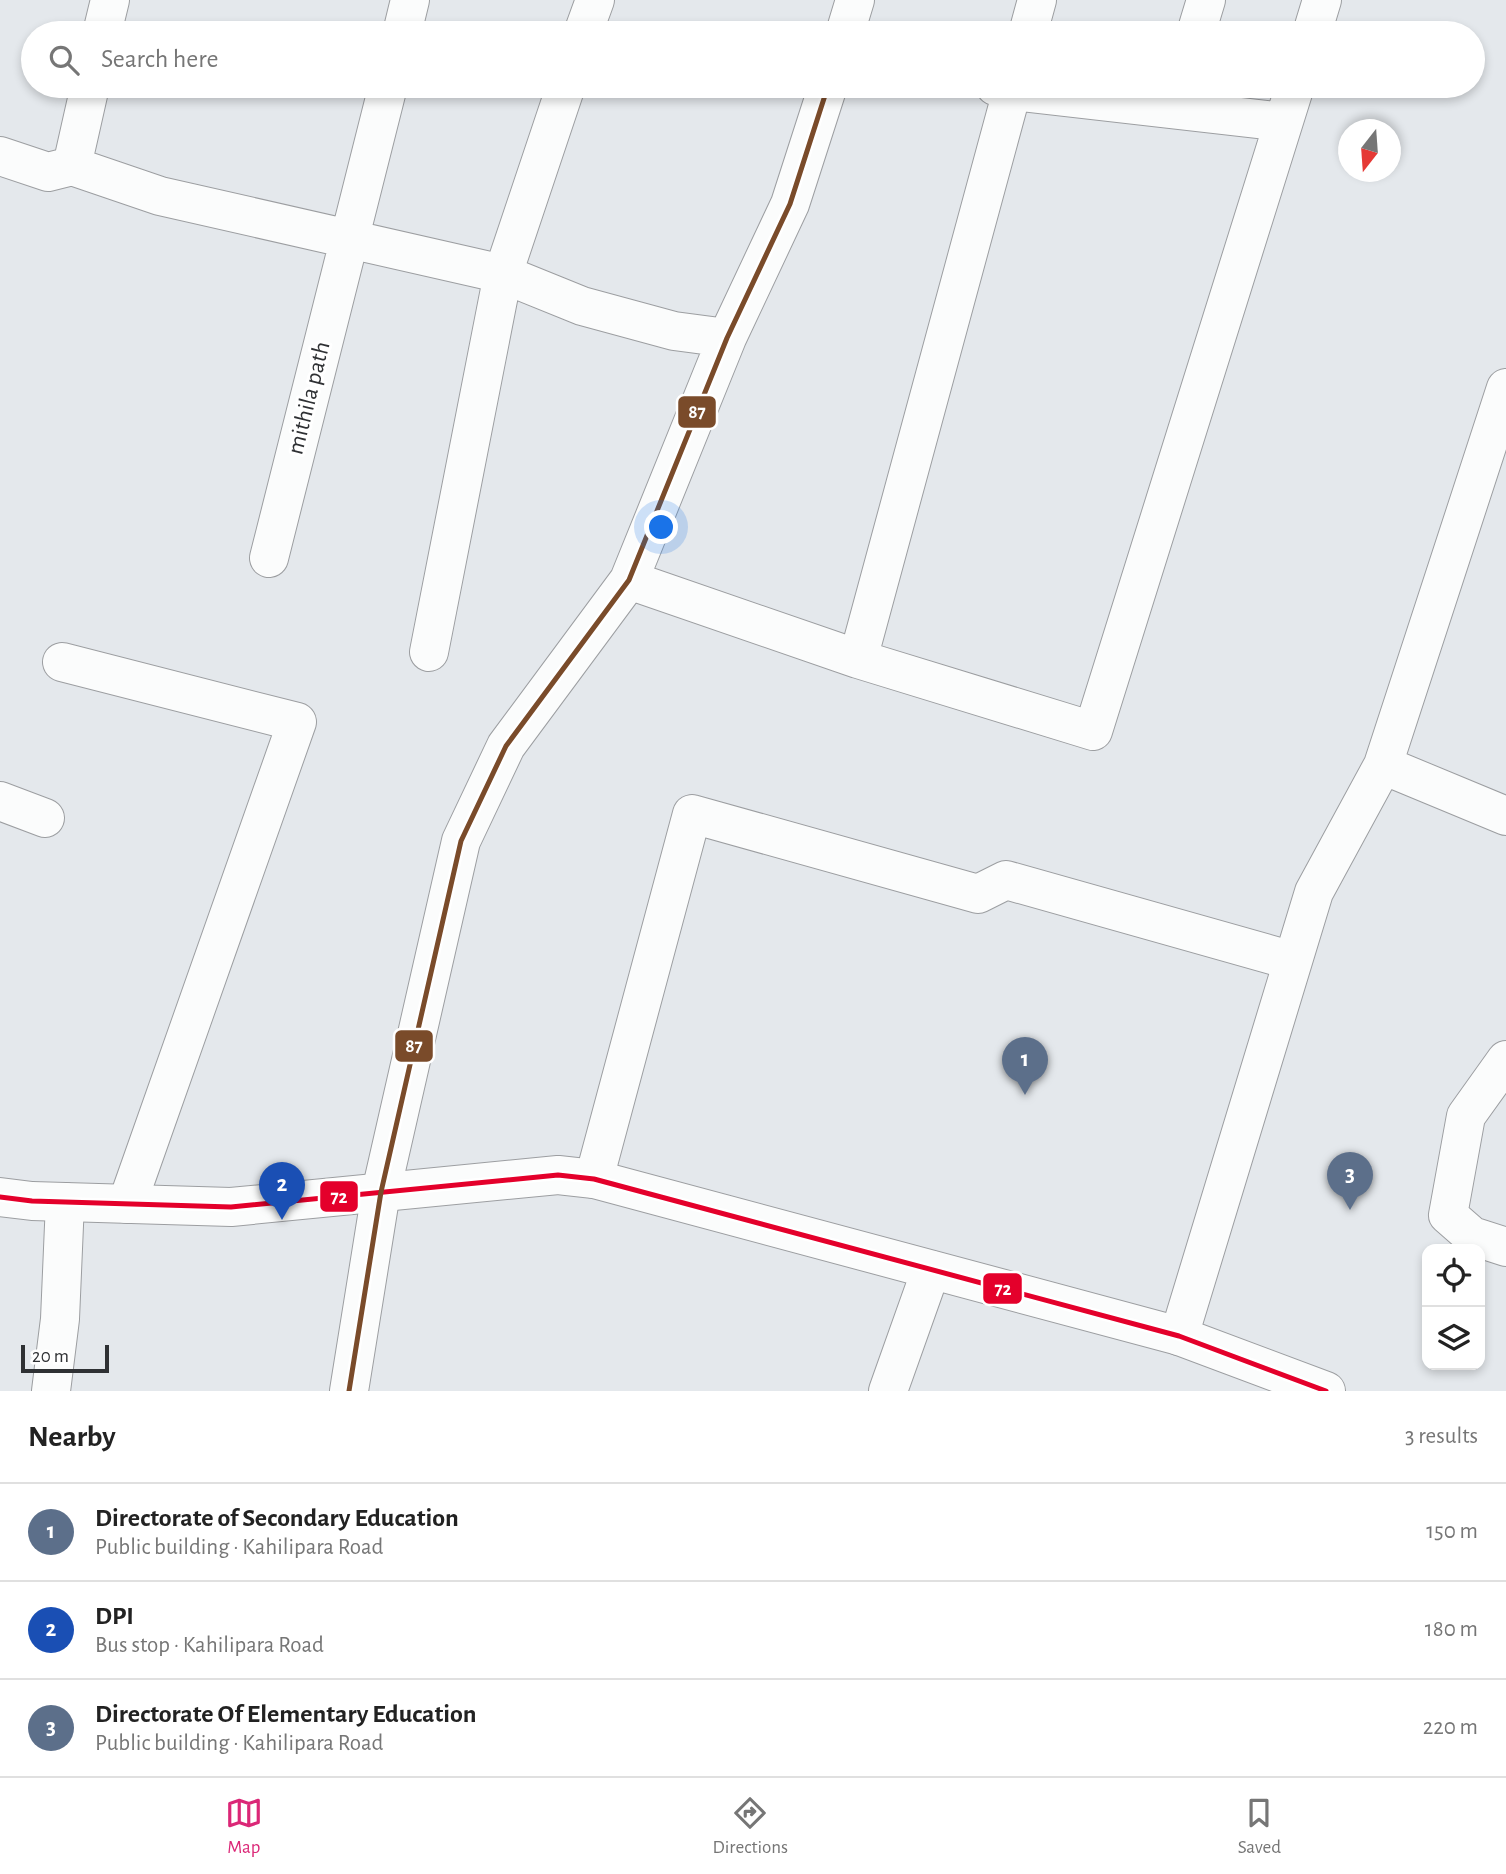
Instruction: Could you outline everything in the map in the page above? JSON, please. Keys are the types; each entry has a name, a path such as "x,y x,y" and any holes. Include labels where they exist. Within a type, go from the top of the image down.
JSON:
{"street":[{"path":"105,21 110,0"},
{"path":"405,21 410,0"},
{"path":"587,21 594,0"},
{"path":"849,21 855,0"},
{"path":"1031,21 1037,0"},
{"path":"1200,21 1206,0"},
{"path":"1315,21 1322,0"},
{"path":"72,166 87,98"},
{"name":"mithila path","path":"269,558 385,98"},
{"path":"429,652 503,274 562,98"},
{"path":"349,1391 381,1192 461,841 506,746 629,580 727,338 790,204 824,98"},
{"path":"858,659 1004,98"},
{"path":"1181,98 1283,122"},
{"path":"629,580 858,659 1093,731 1291,98"},
{"path":"0,156 48,172 72,166 160,196 503,274 582,306 674,331 727,338"},
{"path":"1179,1336 1314,892 1383,765 1506,388"},
{"path":"62,663 297,722 127,1204"},
{"path":"1383,765 1506,816"},
{"path":"0,801 46,818"},
{"path":"594,1180 692,814 978,894 1006,880 1293,961"},
{"path":"1506,1060 1466,1116 1448,1215 1472,1236 1506,1247"},
{"path":"0,1197 65,1202 231,1207 558,1175 594,1180 1179,1336 1326,1391"},
{"path":"51,1391 60,1319 65,1202"},
{"path":"888,1391 931,1270"}],"transit line":[{"name":"87","path":"349,1391 381,1192 461,841 506,746 629,580 727,338 790,204 824,98"},
{"name":"72","path":"0,1197 32,1201 231,1207 558,1175 594,1179 1179,1336 1326,1391"}],"place":[{"name":"Directorate of Secondary Education","path":"1025,1095"},
{"name":"Directorate Of Elementary Education","path":"1350,1210"},
{"name":"DPI","path":"282,1220"}]}
